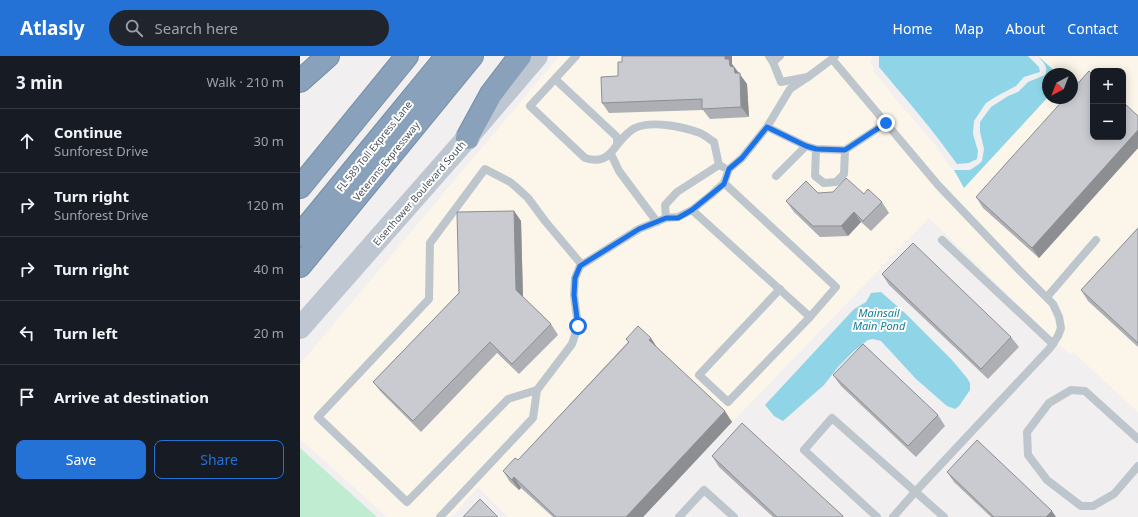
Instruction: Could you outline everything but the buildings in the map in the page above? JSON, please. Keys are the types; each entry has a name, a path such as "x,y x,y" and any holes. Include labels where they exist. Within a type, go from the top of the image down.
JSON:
{"highway":[{"path":"300,81 328,56"},
{"path":"300,187 407,56"},
{"name":"FL 589 Toll Express Lane","path":"300,236 447,56"},
{"name":"Veterans Expressway","path":"300,266 472,56"},
{"path":"467,138 491,94 520,56"}],"main road":[{"path":"300,74 314,56"},
{"name":"Eisenhower Boulevard South","path":"300,328 537,56"}],"lane":[{"path":"576,56 530,106 585,158 594,161 603,159 611,154 626,135 635,128 653,124 676,127 702,134 714,142 719,165"},
{"path":"780,56 771,59 781,82 808,77"},
{"path":"440,517 533,418 537,390 572,344 578,326 574,295 575,278 580,266 639,229 666,218 678,218 692,210 724,184 729,169 742,158 767,127 790,89 834,58 938,186 1053,304 1059,317 1061,328 1053,344 893,517"},
{"path":"555,79 617,138 618,145"},
{"path":"767,127 806,146 816,149 845,150 886,123"},
{"path":"776,176 806,146"},
{"path":"816,149 815,176 824,183 836,182 844,174 845,150"},
{"path":"611,154 619,171 657,222"},
{"path":"719,165 729,169"},
{"path":"666,218 665,205 677,192 719,165"},
{"path":"537,390 508,399 407,502 318,417 429,299 430,243 485,169 510,182 528,198 582,265"},
{"path":"724,184 836,287 810,317 728,402 699,375 780,289"},
{"path":"692,210 810,317"},
{"path":"942,240 1053,344"},
{"path":"1047,297 1096,240"},
{"path":"1138,439 1085,391 1072,390 1049,403 1027,432 1028,454 1047,480 1081,506 1093,506 1114,494 1138,466"},
{"path":"877,517 804,450 832,418 944,517"},
{"path":"679,517 704,490 734,517"}],"shaded area":[{"path":"559,56 873,56 870,62 873,66 874,72 933,142 954,170 964,188 1042,104 1078,104 1078,68 1051,68 1038,56 1138,56 1138,412 1073,352 1070,355 929,218 641,517 508,517 478,487 452,517 387,517 300,439 300,364"}],"green space":[{"path":"300,448 377,517 300,517"}],"water":[{"path":"879,56 1028,56 1039,67 1040,72 1024,77 1016,86 986,103 974,121 973,134 978,151 977,159 969,163 957,164 929,127 879,67"},
{"path":"1038,56 1051,68 1046,68"},
{"path":"1042,76 1042,104 964,188 954,170 970,170 982,161 984,149 980,132 980,122 991,107 1008,96 1018,92 1028,82"},
{"name":"Mainsail Main Pond","path":"881,292 906,314 952,360 967,378 970,383 970,390 959,406 955,409 947,406 916,379 881,341 873,339 868,340 854,351 838,367 824,385 783,421 774,416 765,405 854,309 866,302 871,293"}],"route":[{"path":"578,326 574,295 575,278 580,266 639,229 666,218 678,218 692,210 724,184 729,169 742,158 767,127 806,146 816,149 845,150 886,123"}]}
